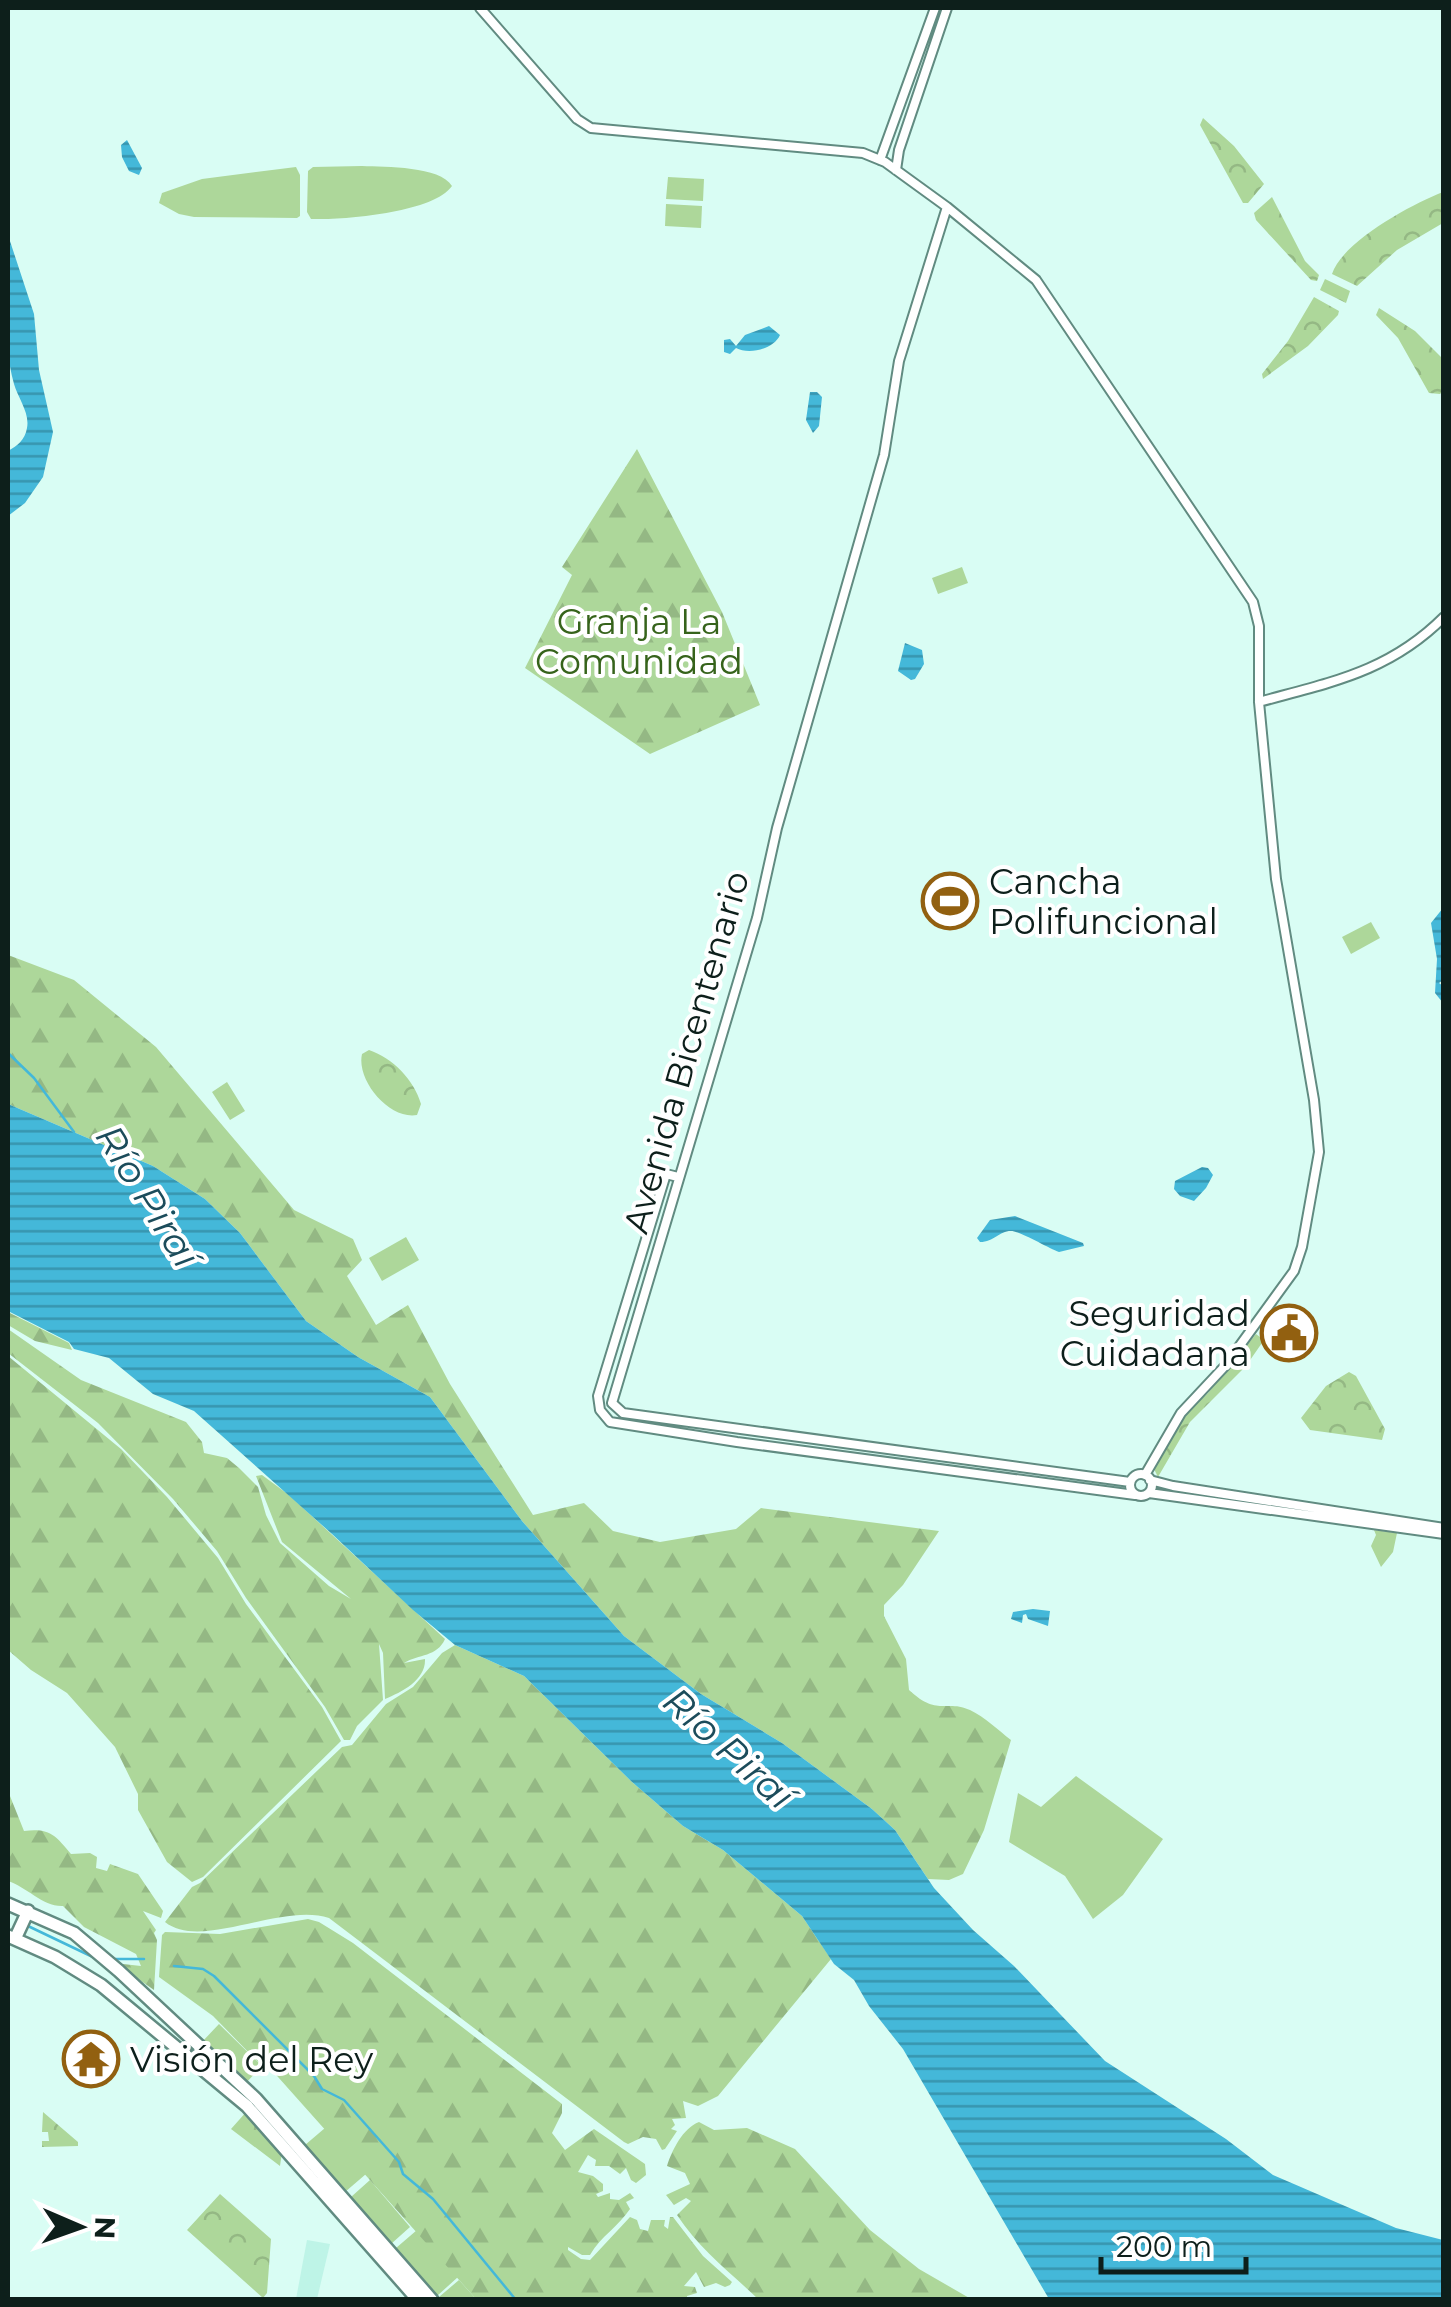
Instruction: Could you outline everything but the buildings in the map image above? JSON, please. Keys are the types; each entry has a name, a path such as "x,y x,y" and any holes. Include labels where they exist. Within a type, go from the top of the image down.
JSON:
{"highway":[{"path":"8,1904 74,1933 120,1970 256,2099 425,2296"},
{"path":"27,1913 14,1935 102,1986 221,2083 247,2106 397,2275 425,2296"}],"street":[{"path":"480,8 590,128 853,152 880,160 946,206 1036,280 1247,593 1258,626 1259,702 1276,879 1314,1100 1318,1152 1302,1247 1294,1271 1225,1366 1181,1413 1148,1477 1149,1493"},
{"path":"880,160 935,8"},
{"path":"896,170 899,150 947,8"},
{"name":"Avenida Bicentenario","path":"623,1413 614,1407 612,1399 757,918 777,828 884,455 900,361 946,206"},
{"path":"1259,702 1377,667 1412,645 1444,616"},
{"name":"Avenida Bicentenario","path":"621,1426 602,1415 598,1396 664,1178 677,1182"},
{"path":"648,1229 662,1232"},
{"path":"623,1413 1099,1480 1130,1482 1138,1474 1172,1486 1443,1531 1149,1493 1098,1492 621,1426 623,1413"},
{"path":"666,1432 663,1424 668,1418"},
{"path":"736,1442 738,1428"},
{"path":"1052,1486 1054,1474"},
{"path":"1098,1492 1099,1480"},
{"path":"1130,1482 1135,1495"}],"shaded area":[{"path":"307,2240 330,2244 317,2299 296,2299"}],"green space":[{"path":"1203,118 1234,146 1264,184 1248,203 1243,203 1200,125"},
{"path":"296,167 300,175 297,218 194,217 159,203 162,193 202,179"},
{"path":"313,167 425,171 446,179 452,186 442,195 407,209 311,219 307,212 308,171"},
{"path":"668,177 704,179 703,201 666,199"},
{"path":"1443,192 1443,223 1397,250 1357,286 1332,274 1339,261 1364,237 1414,205"},
{"path":"1272,197 1305,261 1319,275 1317,281 1311,280 1256,220 1254,213"},
{"path":"666,204 702,206 701,228 665,226"},
{"path":"1325,279 1350,291 1346,303 1320,290"},
{"path":"1314,297 1339,311 1338,315 1308,346 1263,379 1262,374 1288,341"},
{"path":"1379,308 1415,331 1443,359 1440,394 1429,393 1398,338 1376,315"},
{"name":"Granja La Comunidad","path":"637,449 722,612 760,705 650,754 525,668 572,575 562,567"},
{"path":"962,567 968,583 938,594 932,578"},
{"path":"1371,922 1380,938 1351,954 1342,937"},
{"path":"8,955 74,980 156,1047 294,1210 353,1239 362,1260 347,1276 376,1325 408,1305 450,1384 533,1515 584,1503 613,1531 660,1542 736,1529 761,1508 939,1531 903,1585 884,1605 884,1616 906,1659 909,1690 927,1703 970,1710 1011,1740 984,1830 963,1874 949,1880 928,1879 895,1830 872,1809 782,1743 701,1694 624,1636 522,1521 430,1397 358,1357 306,1321 240,1233 205,1199 153,1166 8,1104"},
{"path":"369,1050 386,1058 408,1078 421,1104 417,1115 406,1115 386,1105 369,1086 361,1064 362,1054"},
{"path":"227,1082 245,1111 230,1120 212,1092"},
{"path":"406,1237 419,1260 382,1281 369,1258"},
{"path":"8,1312 69,1343 72,1350 35,1341 8,1325"},
{"path":"8,1329 81,1380 186,1422 202,1442 204,1453 227,1458 258,1487 280,1543 329,1586 351,1599 282,1542 256,1476 262,1475 289,1495 445,1639 432,1652 404,1663 425,1659 417,1679 385,1699 383,1653 379,1644 383,1700 357,1726 350,1740 344,1740 217,1551 173,1499 98,1423 8,1353"},
{"path":"1256,1334 1264,1340 1246,1366 1190,1422 1158,1477 1154,1469 1189,1410 1208,1393"},
{"path":"8,1356 121,1449 167,1497 218,1558 246,1604 322,1707 341,1741 203,1877 192,1882 167,1862 138,1810 138,1794 115,1747 67,1693 8,1650"},
{"path":"1349,1372 1356,1376 1385,1429 1382,1440 1310,1430 1301,1418 1326,1386"},
{"path":"1374,1530 1397,1533 1393,1552 1381,1567 1371,1546"},
{"path":"455,1645 524,1676 632,1782 802,1916 831,1959 718,2096 698,2106 683,2101 686,2118 672,2119 675,2125 671,2129 677,2131 665,2149 656,2139 643,2137 624,2142 329,1918 289,1916 199,1931 165,1922 192,1887 342,1747 352,1745 386,1704 413,1687 442,1653"},
{"path":"1076,1776 1163,1839 1123,1895 1093,1919 1065,1876 1009,1842 1018,1793 1041,1807"},
{"path":"8,1791 24,1831 51,1834 71,1854 90,1853 97,1857 96,1868 107,1871 110,1864 138,1874 163,1911 161,1918 143,1911 156,1930 154,1990 121,1967 141,1966 136,1954 84,1927 63,1906 49,1903 8,1881"},
{"path":"308,1919 353,1943 562,2104 552,2133 565,2150 594,2129 645,2164 646,2175 636,2183 626,2168 620,2174 609,2166 595,2166 596,2160 588,2155 578,2172 603,2184 598,2197 610,2193 610,2199 619,2200 630,2193 634,2198 626,2202 630,2209 590,2255 568,2250 590,2260 630,2217 637,2220 640,2229 648,2231 651,2220 665,2220 668,2229 673,2217 703,2256 732,2282 730,2285 716,2283 704,2287 696,2272 684,2286 695,2287 697,2293 687,2299 476,2299 270,2068 262,2066 213,2016 159,1977 165,1932 220,1934"},
{"path":"219,2024 262,2066 245,2084 201,2043"},
{"path":"247,2111 282,2152 280,2166 231,2129"},
{"path":"43,2112 78,2146 42,2147 42,2141 49,2141 48,2132 42,2132"},
{"path":"699,2122 714,2130 747,2128 795,2149 870,2230 919,2269 971,2299 758,2299 705,2249 677,2215 691,2201 686,2198 674,2205 666,2195 690,2184 685,2173 667,2166 683,2134"},
{"path":"325,2128 366,2174 345,2192 305,2145"},
{"path":"370,2180 410,2227 391,2244 351,2197"},
{"path":"220,2194 271,2239 267,2293 263,2298 187,2230"},
{"path":"417,2230 458,2277 437,2296 396,2248"},
{"path":"459,2280 476,2299 439,2297"}],"water":[{"path":"127,140 142,168 139,175 129,171 122,157 121,145"},
{"path":"8,235 34,314 39,370 53,432 43,477 25,503 8,516 8,451 22,439 27,422 7,348"},
{"path":"769,326 780,335 767,347 724,352 724,340 730,339 736,346 745,335"},
{"path":"810,392 822,397 819,426 813,433 806,420"},
{"path":"905,643 922,650 924,664 911,680 898,671"},
{"path":"1443,908 1443,980 1439,983 1443,986 1443,1003 1435,993 1437,959 1431,923"},
{"name":"Río Piraí","path":"8,1104 153,1166 205,1199 240,1233 306,1321 358,1357 430,1397 522,1521 624,1636 701,1694 782,1743 872,1809 895,1830 934,1888 1105,2061 1226,2139 1273,2175 1396,2228 1443,2240 1443,2299 1049,2299 903,2049 854,1980 834,1964 802,1916 632,1782 524,1676 455,1645 194,1411 153,1394 109,1358 74,1349 69,1342 8,1311"},
{"path":"1202,1167 1213,1175 1206,1188 1194,1201 1180,1196 1174,1189 1175,1181"},
{"path":"1015,1216 1084,1246 1059,1252 1011,1231 985,1242 977,1238 990,1220"},
{"path":"1050,1611 1048,1626 1028,1619 1026,1614 1022,1623 1011,1619 1013,1612"}],"waterway":[{"name":"Río Piraí","path":"8,1053 34,1078 74,1132"},
{"path":"28,1926 97,1959"},
{"path":"115,1959 144,1959"},
{"path":"174,1966 203,1969 214,1976 314,2076 322,2089 344,2100 399,2162 403,2174 433,2199 516,2300"}],"place":[{"name":"Cancha Polifuncional","path":"950,901"},
{"name":"Seguridad Cuidadana","path":"1289,1333"},
{"name":"Visión del Rey","path":"91,2059"}]}
